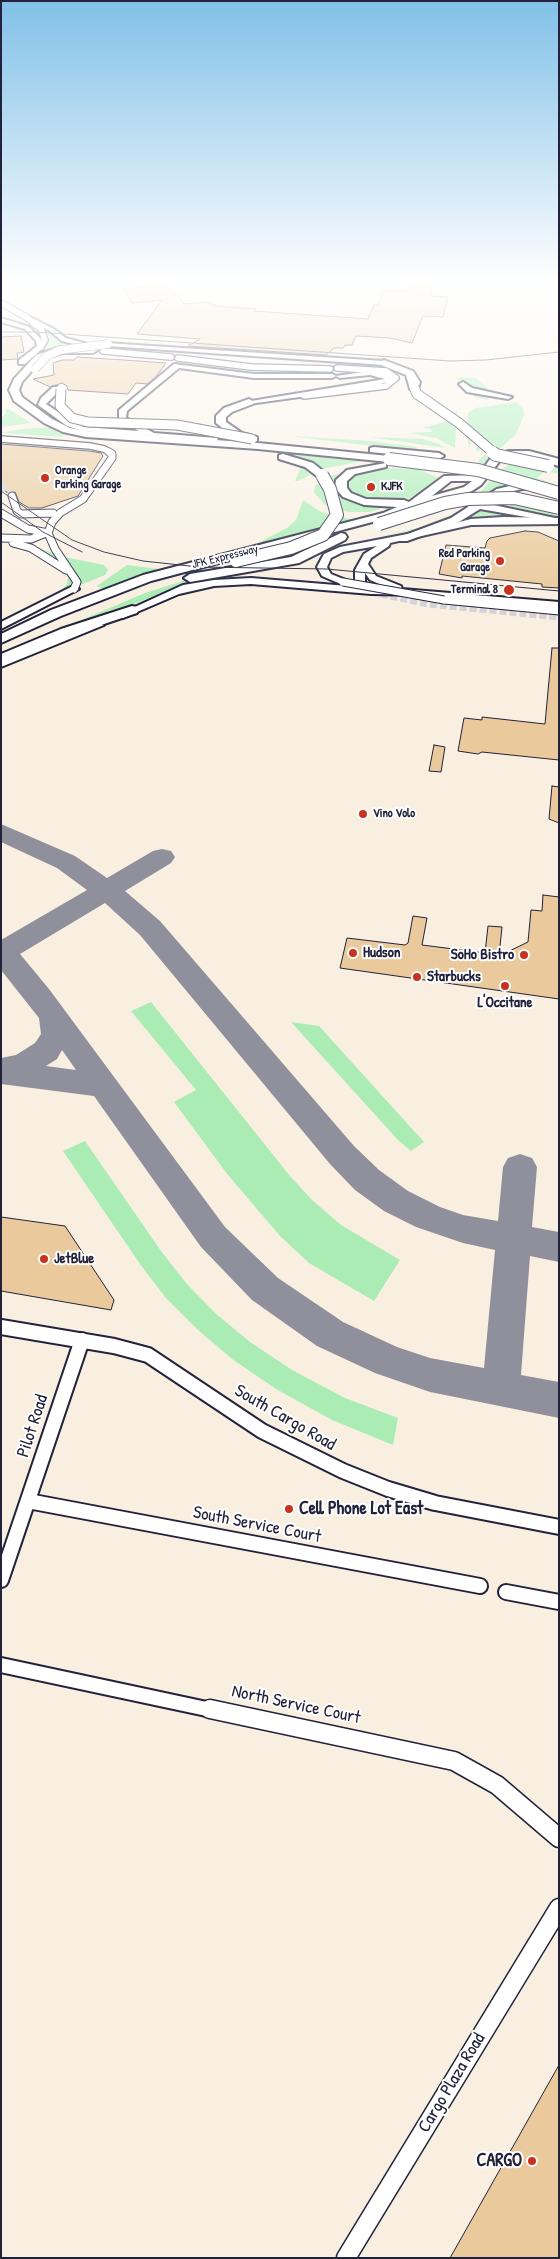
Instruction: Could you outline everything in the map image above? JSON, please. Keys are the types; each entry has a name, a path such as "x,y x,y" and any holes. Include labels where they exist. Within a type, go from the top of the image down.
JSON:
{"highway":[{"path":"9,390 10,404"},
{"path":"16,390 18,399 30,416 67,430 107,437 258,446 386,458 439,456 505,465 557,476"},
{"path":"20,390 22,400 30,416"},
{"path":"58,390 60,406 64,412 72,418 88,422 177,425 270,442 386,458 559,493"},
{"path":"415,390 417,394 459,423 496,454 557,476"},
{"path":"249,402 228,410 221,416 221,423 238,435 252,439"},
{"name":"JFK Expressway","path":"7,650 113,598 181,576 291,548 323,535 334,522 337,515 330,489 322,475 310,466 293,459 248,453 129,445 81,439 53,433 30,416"},
{"path":"418,503 468,488 481,478 495,460 508,454 529,454 559,463"},
{"path":"439,456 538,477 557,476"},
{"path":"386,458 351,472 342,480 341,488 347,495 364,502 388,504 457,503 505,509 555,521"},
{"name":"JFK Expressway","path":"1,637 56,613 147,578 334,530 418,503 448,478 481,478"},
{"path":"403,538 455,520 506,489 529,486 559,488"},
{"path":"7,650 94,612 169,584 295,560 346,535 445,503 475,498 514,498 559,508"},
{"path":"1,637 67,596 74,589"},
{"path":"1,659 66,632 132,610"}],"street":[{"path":"56,390 44,400 42,406 70,424 83,429 386,458"},
{"path":"147,390 123,410 122,419 152,435"},
{"path":"249,402 332,390"},
{"path":"249,402 348,390"},
{"path":"472,390 508,397"},
{"path":"1,439 97,447 108,451 112,458 83,499 60,513 52,522"},
{"path":"12,496 17,511 20,514 40,515 52,513 64,501"},
{"path":"1,512 26,528 48,533"},
{"path":"1,626 74,589 77,582 55,549 48,533 52,522 52,513"},
{"path":"555,521 471,522 334,552 324,560 323,570 330,578 375,591 423,598 559,611"},
{"path":"1,538 31,539 48,533"},
{"path":"375,591 359,580 362,564 366,556 373,550 403,538"},
{"path":"13,542 31,548 73,575"},
{"path":"362,564 370,576 377,580 394,587 421,592"},
{"path":"1,664 193,584 224,577 286,576 343,582"},
{"path":"178,591 207,584 243,581 375,591 421,592 559,605"},
{"name":"South Cargo Road","path":"1,1327 82,1340 148,1355 262,1431 321,1462 365,1480 434,1503 559,1527"},
{"name":"Pilot Road","path":"1,1580 82,1340"},
{"name":"South Service Court","path":"28,1500 480,1586"},
{"path":"506,1592 559,1602"},
{"name":"North Service Court","path":"1,1665 448,1759 465,1765 497,1785 559,1838"},
{"name":"Cargo Plaza Road","path":"346,2258 559,1908"}],"shaded area":[{"path":"1,390 559,390 559,2258 1,2258"}],"green space":[{"path":"471,390 488,390 487,400 474,397"},
{"path":"517,402 523,408 524,415 516,434 483,464 479,473 476,473 479,460 498,441 478,451 476,450 478,443 471,442 469,448 467,435 468,413 476,408"},
{"path":"6,409 31,423 1,427 1,419 6,413"},
{"path":"457,410 455,448 436,438 409,433 432,432 431,429 422,428 442,423 452,418"},
{"path":"52,427 57,429 56,432 64,434 62,437 1,433 21,429"},
{"path":"289,436 371,441 417,447 416,450 400,449"},
{"path":"370,437 423,439 446,448"},
{"path":"283,454 369,460 321,469 295,481 300,469 299,463"},
{"path":"528,455 559,465 559,474 545,471 537,478 559,486 544,483 505,486 445,521 420,529 377,537 419,528 463,510 474,500 498,471"},
{"path":"389,468 418,469 438,478 429,487 404,501 370,512 348,512 335,509 324,504 314,492 315,486 328,477 349,471"},
{"path":"494,499 501,512 509,517 461,520"},
{"path":"303,500 321,512 354,520 217,556 258,543 287,528 296,520"},
{"path":"512,502 559,510 559,521 518,516 510,509"},
{"path":"26,544 65,557 104,565 108,570 105,575 58,594 67,584 69,573"},
{"path":"127,565 160,569 103,589 97,586"},
{"path":"215,571 260,571 226,574 192,581 137,603 107,611 109,613 46,635 145,593"},
{"path":"151,1002 290,1176 312,1200 341,1225 400,1260 374,1301 309,1263 280,1236 228,1175 174,1102 196,1090 131,1011"},
{"path":"291,1022 319,1026 424,1142 411,1151 398,1140"},
{"path":"85,1141 161,1251 186,1283 215,1313 250,1342 292,1370 345,1398 398,1418 393,1445 332,1420 276,1389 232,1359 197,1329 165,1297 140,1264 63,1151"}],"building":[{"path":"74,390 131,390 128,394"},
{"name":"Orange Parking Garage","path":"1,444 89,451 101,453 103,456 78,496 42,508 29,508 19,502 15,492 8,493 1,488"},
{"name":"Red Parking Garage","path":"525,531 538,532 559,541 559,588 542,587 542,584 462,576 462,578 439,574 446,545 485,548 490,538"},
{"path":"552,648 559,648 559,760 458,751 464,718 482,720 482,717 545,724"},
{"path":"434,745 445,747 441,772 429,771"},
{"path":"552,786 559,787 559,823 549,819"},
{"path":"543,895 559,897 559,999 340,968 347,938 405,945 408,943 413,916 427,918 422,945 485,953 488,926 502,927 499,956 528,942 531,910 542,911"},
{"name":"JetBlue","path":"1,1217 65,1226 114,1300 111,1310 1,1291"},
{"name":"CARGO","path":"559,2065 559,2258 450,2258"}],"taxiway":[{"path":"1,832 66,862 106,890"},
{"path":"106,890 162,857"},
{"path":"104,1086 39,996 17,968 1,953 106,890"},
{"path":"106,890 127,905 150,928 342,1155 367,1180 396,1201 428,1217 463,1229 514,1239"},
{"path":"1,1070 24,1065 46,1051 56,1034 54,1017"},
{"path":"1,1072 104,1086"},
{"path":"104,1086 213,1237 265,1289 330,1334 388,1361 430,1375 501,1389"},
{"path":"514,1239 520,1167"},
{"path":"501,1389 514,1239"},
{"path":"514,1239 559,1247"},
{"path":"501,1389 559,1400"}],"tunnel":[{"path":"1,485 12,496"},
{"path":"381,594 428,604 559,617"}],"tram line":[{"path":"1,491 72,540 104,552 143,561 199,567 327,569 559,591"},
{"path":"1,502 43,532 82,552"}],"place":[{"name":"Orange Parking Garage","path":"45,478"},
{"name":"KJFK","path":"371,487"},
{"name":"Red Parking Garage","path":"500,561"},
{"name":"Terminal 8","path":"509,590"},
{"name":"Vino Volo","path":"363,814"},
{"name":"Hudson","path":"353,953"},
{"name":"SoHo Bistro","path":"524,955"},
{"name":"Starbucks","path":"417,977"},
{"name":"L'Occitane","path":"505,986"},
{"name":"JetBlue","path":"44,1259"},
{"name":"Cell Phone Lot East","path":"289,1509"},
{"name":"CARGO","path":"532,2161"}]}
